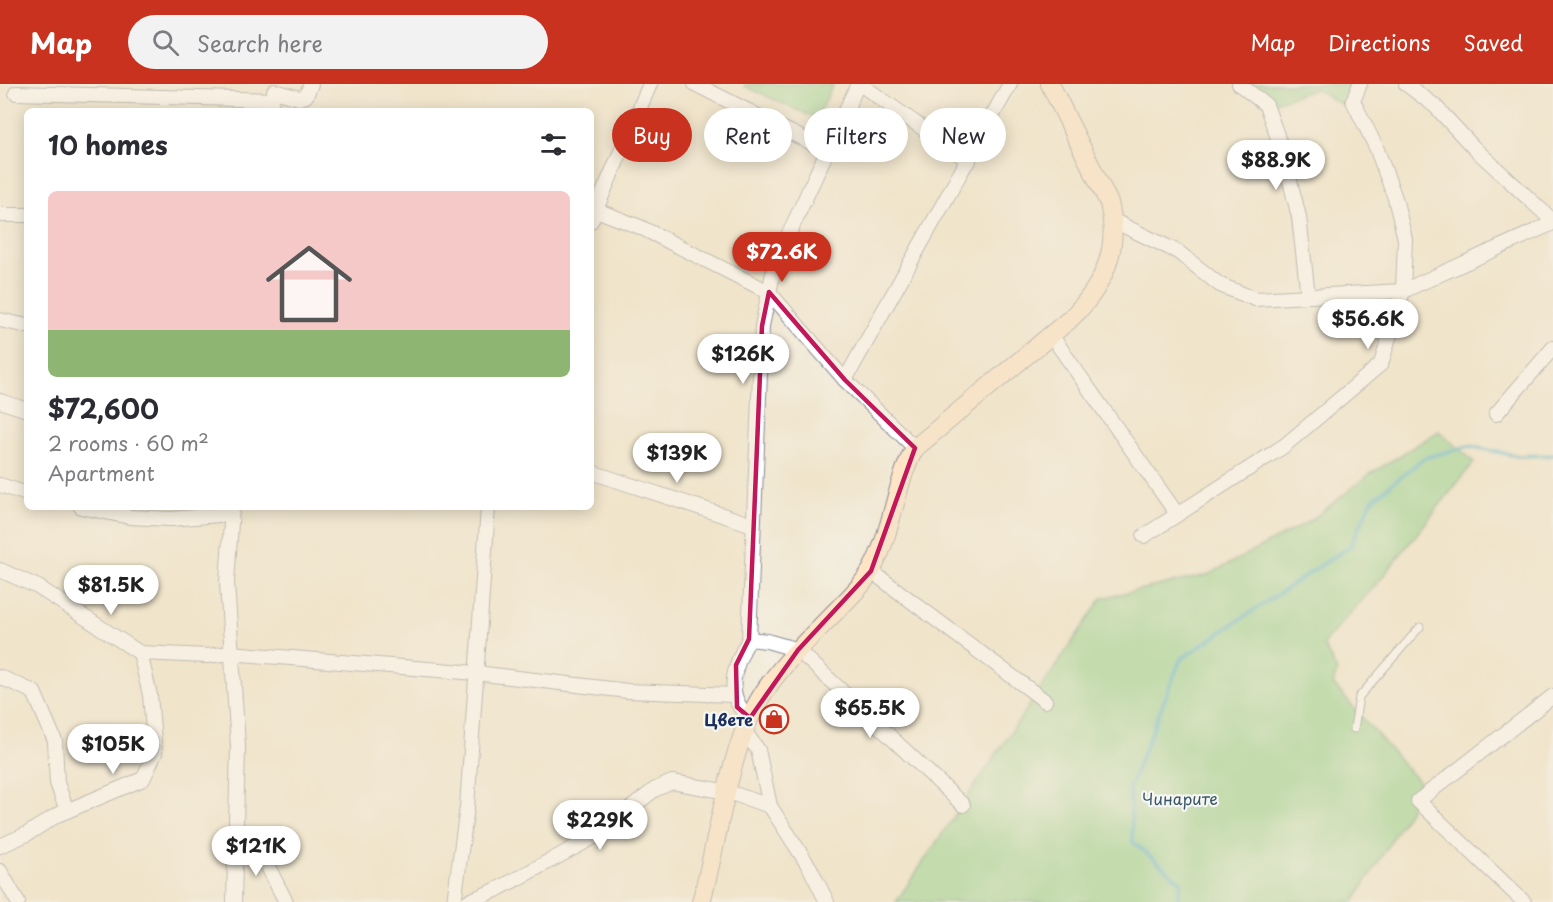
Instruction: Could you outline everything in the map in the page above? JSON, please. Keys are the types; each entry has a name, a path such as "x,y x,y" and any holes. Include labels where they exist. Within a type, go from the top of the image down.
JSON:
{"street":[{"path":"16,93 299,98 306,96 311,84"},
{"path":"594,210 650,84"},
{"path":"695,84 804,139"},
{"path":"848,108 859,84 920,127"},
{"path":"997,108 1010,84"},
{"path":"701,902 747,725 760,699 798,650 871,571 884,541 902,476 915,448 1087,303 1101,283 1109,262 1114,221 1102,188 1050,84"},
{"path":"1239,84 1266,105 1282,149 1299,217 1308,296"},
{"path":"1144,536 1284,447 1381,364 1403,291 1405,239 1395,198 1376,147 1353,101 1360,84"},
{"path":"1114,221 1178,252 1220,285 1255,299 1403,291 1553,222 1473,147 1435,106 1407,84"},
{"path":"822,162 775,264 762,326 749,639 736,664 734,695 737,707 759,750 770,806 810,868 827,902"},
{"path":"844,380 968,162"},
{"path":"594,212 640,227 769,292 844,380 915,448"},
{"path":"0,215 24,215"},
{"path":"0,320 24,325"},
{"path":"1051,334 1177,514"},
{"path":"1496,414 1553,348"},
{"path":"0,401 24,409"},
{"path":"594,473 753,525"},
{"path":"0,485 24,493"},
{"path":"111,510 171,519 232,510 227,583 238,746 234,902"},
{"path":"454,902 467,807 488,510"},
{"path":"0,570 38,587 140,653 208,656 230,653 476,673 628,691 734,695"},
{"path":"871,571 1045,701"},
{"path":"749,639 767,641 798,650 963,805"},
{"path":"0,846 68,811 143,779 155,753 150,695 140,653"},
{"path":"0,677 34,692 56,741 57,783 68,811"},
{"path":"1524,902 1418,801 1553,696"},
{"path":"467,902 496,890 594,837 654,790 672,782 728,792 770,806"},
{"path":"237,841 262,857 286,902"},
{"path":"0,871 18,902"}],"lane":[{"path":"1354,729 1359,697 1420,627"}],"highlighted area":[{"path":"769,292 845,380 915,448 871,571 798,650 750,718 737,707 736,665 749,639 762,326"}],"green space":[{"path":"745,84 833,84 822,108 804,108 804,113 744,86"},
{"path":"1239,84 1360,84 1353,101 1340,104 1316,89 1266,105"},
{"name":"Чинарите","path":"1439,431 1474,462 1381,579 1323,644 1337,671 1333,684 1423,787 1354,902 896,902 1102,598 1208,575 1310,521 1370,474"}],"waterway":[{"path":"1177,902 1181,882 1133,842 1129,788 1181,659 1350,546 1372,500 1424,458 1469,446 1518,456 1553,455"}],"place":[{"name":"Цвете","path":"774,719"}]}
